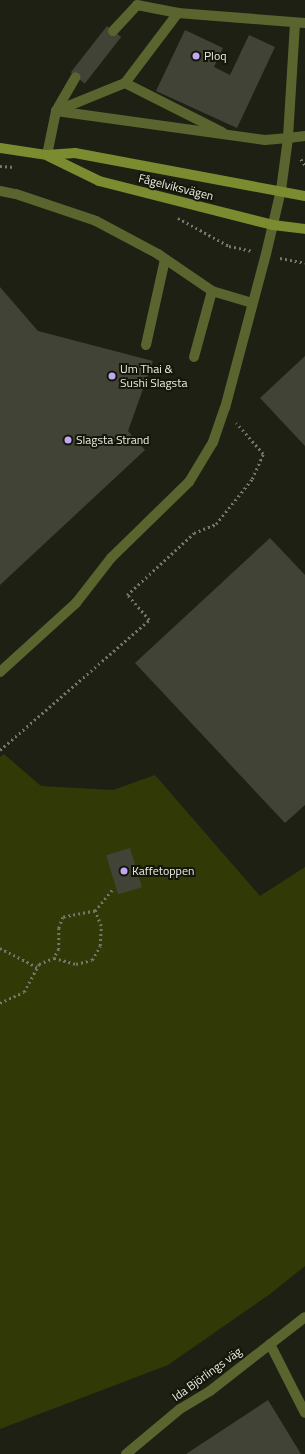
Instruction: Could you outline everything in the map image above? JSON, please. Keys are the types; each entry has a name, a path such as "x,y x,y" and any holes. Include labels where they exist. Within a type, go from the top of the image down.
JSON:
{"main road":[{"name":"Fågelviksvägen","path":"0,148 47,155 75,154 281,190 305,196"},
{"name":"Fågelviksvägen","path":"47,155 99,181 272,225 305,229"}],"street":[{"path":"0,672 76,603 111,558 189,482 213,442 266,254 281,190 300,23 178,13 137,5 113,31"},
{"path":"56,111 126,83 178,13"},
{"path":"47,155 56,111 76,77"},
{"path":"126,83 230,136"},
{"path":"56,111 266,140 305,136"},
{"path":"0,191 96,221 165,259 212,290 252,303"},
{"path":"146,345 165,259"},
{"path":"194,356 212,290"},
{"name":"Ida Björlings väg","path":"126,1454 180,1409 210,1391 305,1317"},
{"path":"270,1344 305,1413"}],"path":[{"path":"0,166 22,168"},
{"path":"175,217 229,246 305,263"},
{"path":"0,750 149,620 127,595 194,533 216,524 252,480 263,454 222,411"},
{"path":"54,958 59,949 59,928 63,917 95,911 113,889"},
{"path":"0,1003 24,992 39,964 54,958 76,964 92,960 100,946 101,926 95,911"},
{"path":"0,948 37,967"}],"green space":[{"path":"4,754 41,786 113,790 155,775 260,896 305,867 305,1266 270,1294 168,1365 0,1429 0,757"}],"building":[{"path":"107,26 121,37 85,84 71,72"},
{"path":"185,30 223,48 214,67 230,75 249,35 275,47 237,128 156,91"},
{"name":"Slagsta Strand","path":"0,287 38,331 153,361 128,431 145,450 0,585"},
{"path":"305,356 305,446 260,398"},
{"path":"270,538 305,575 305,805 285,823 135,663"},
{"name":"Kaffetoppen","path":"130,848 142,887 118,895 106,855"},
{"path":"268,1400 301,1454 186,1454"}],"place":[{"name":"Ploq","path":"196,56"},
{"name":"Um Thai & Sushi Slagsta","path":"112,376"},
{"name":"Slagsta Strand","path":"68,440"},
{"name":"Kaffetoppen","path":"124,871"}]}
